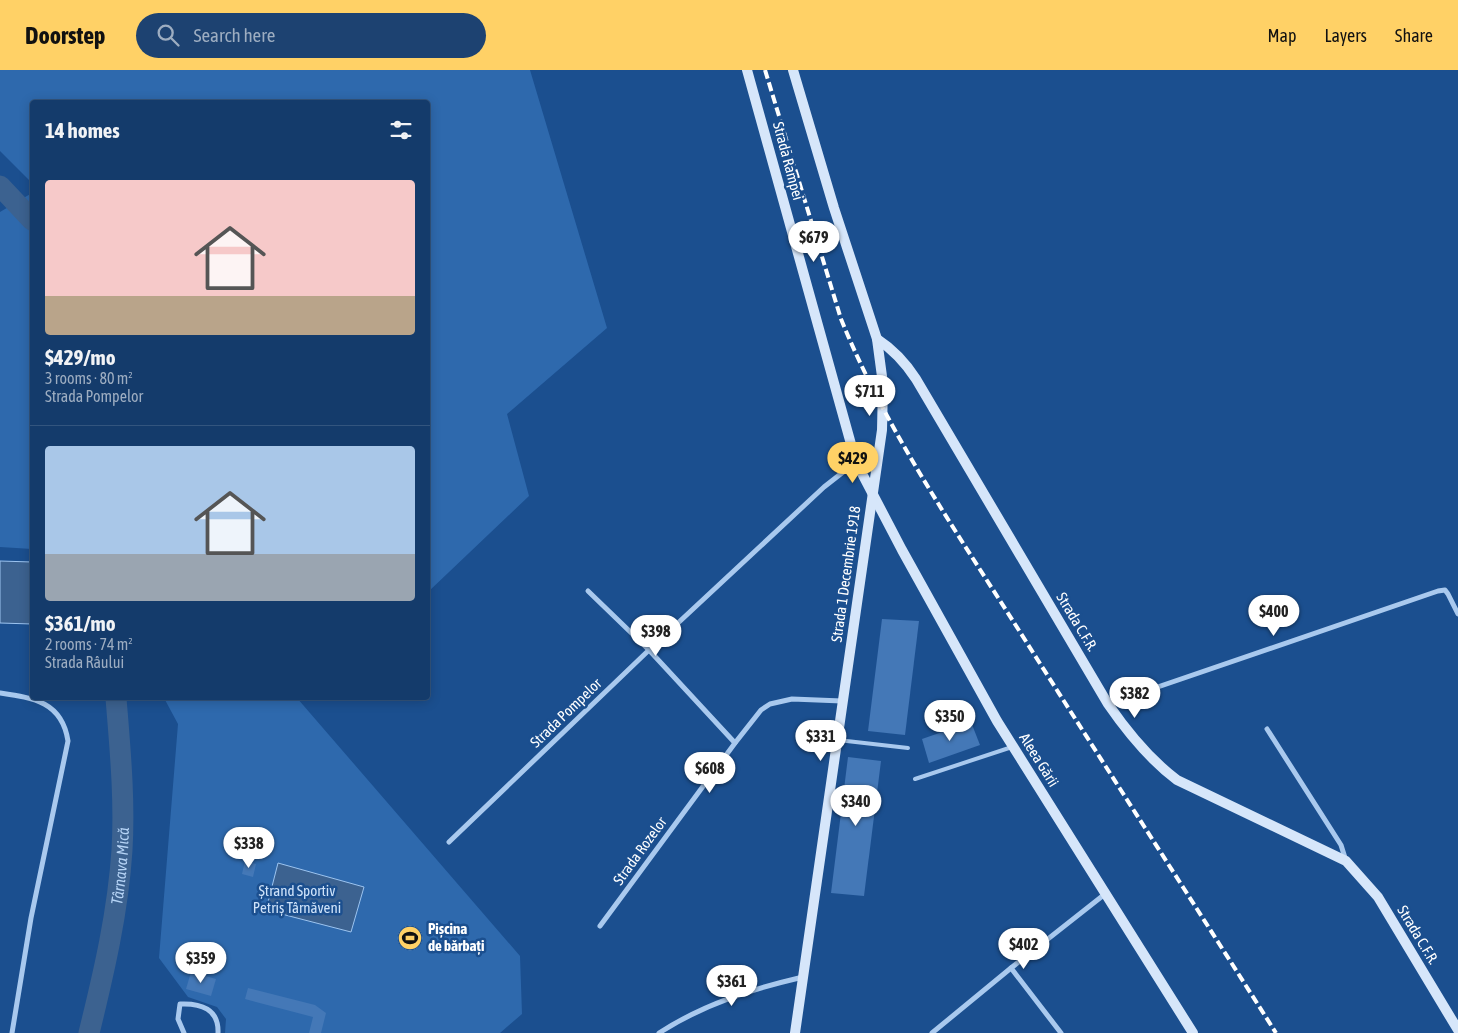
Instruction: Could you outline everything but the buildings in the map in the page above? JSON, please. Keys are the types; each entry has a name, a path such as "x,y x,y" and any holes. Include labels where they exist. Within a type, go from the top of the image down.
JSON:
{"street":[{"name":"Strada Rampei","path":"747,70 856,462 872,495"},
{"name":"Strada 1 Decembrie 1918","path":"793,70 834,208 877,339 883,384 882,430 795,1033"},
{"name":"Strada C.F.R.","path":"877,339 892,349 906,363 1108,704 1145,753 1177,780 1346,860"},
{"name":"Strada Pompelor","path":"449,842 649,650 824,487 856,462"},
{"name":"Aleea Gării","path":"872,495 968,670 1013,746 1193,1033"},
{"path":"1108,704 1444,590 1458,614"},
{"path":"588,591 649,650 735,743"},
{"path":"0,693 30,699"},
{"name":"Strada Rozelor","path":"600,926 754,718 770,704 792,699 842,702"},
{"path":"12,1033 32,918 68,741 66,728 60,717 51,708 35,700"},
{"name":"Strada C.F.R.","path":"1267,729 1341,845 1346,860 1378,898 1458,1030"},
{"path":"932,1033 1105,894"},
{"path":"1011,968 1061,1033"},
{"path":"659,1033 676,1022 713,1004 762,987 803,977"},
{"path":"184,1033 178,1019 180,1004 194,1004 209,1010 218,1024 218,1033"}],"lane":[{"path":"837,740 908,748"},
{"path":"915,779 1013,746"}],"green space":[{"path":"0,70 530,70 607,328 507,414 529,496 430,590 430,100 30,100 30,181 0,151"},
{"path":"30,194 30,549 0,547 0,212"},
{"name":"Ștrand Sportiv Petriș Târnăveni","path":"165,700 299,700 520,956 522,1014 500,1033 225,1033 226,1019 217,1007 188,997 159,958 178,724"}],"shaded area":[{"path":"0,561 30,562 30,624 0,623"},
{"path":"278,863 364,887 351,932 266,910"},
{"name":"Pișcina de bărbați","path":"410,926 418,930 422,938 418,946 410,950 402,946 398,938 402,930"}],"waterway":[{"name":"Târnava Mică","path":"0,186 30,218"},
{"name":"Târnava Mică","path":"89,1033 114,919 122,850 122,793 116,700"}],"railway":[{"path":"765,70 841,319 879,401 947,518 1276,1033"}],"place":[{"name":"Pișcina de bărbați","path":"410,938"}]}
